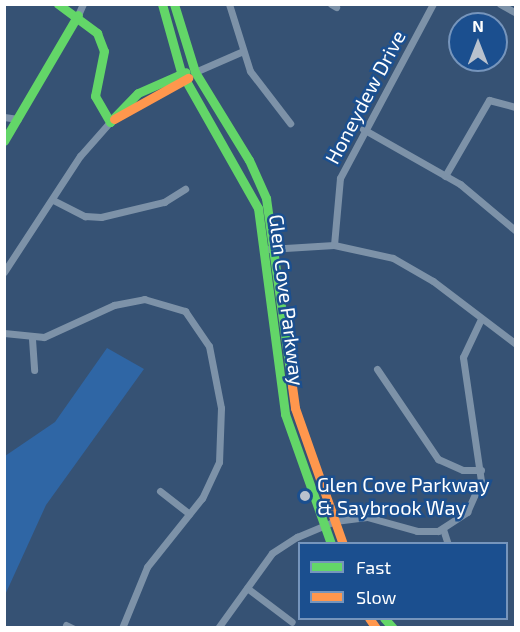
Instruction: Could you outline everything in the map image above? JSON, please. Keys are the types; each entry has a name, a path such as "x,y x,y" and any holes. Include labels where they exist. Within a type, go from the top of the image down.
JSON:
{"main road":[{"path":"58,4 78,15 102,45 95,96 110,122 138,93 195,72"},
{"name":"Glen Cove Parkway","path":"162,4 183,76 251,191 261,222 285,414 331,542"},
{"name":"Glen Cove Parkway","path":"174,4 195,72 261,186 275,249 295,408 343,542"},
{"path":"4,141 78,15"}],"street":[{"path":"78,15 84,4"},
{"path":"229,4 241,52 261,88 290,123"},
{"name":"Honeydew Drive","path":"334,244 340,178 363,129 433,4"},
{"path":"500,4 516,13"},
{"path":"195,72 241,52"},
{"path":"445,176 489,100 516,107"},
{"path":"4,117 18,118"},
{"path":"4,272 80,156 110,122"},
{"path":"363,129 445,176 486,203 516,231"},
{"path":"53,200 85,216 101,217 164,202 184,189"},
{"path":"264,250 334,244 406,264 516,344"},
{"path":"4,333 32,339 114,305 144,299 185,311 199,327 214,364 222,433 214,475 189,514 147,567 122,627"},
{"path":"218,627 272,553 335,521 367,517 417,531 443,529 475,501 481,471 462,378 465,345 481,319"},
{"path":"32,339 34,370"},
{"path":"377,369 438,459 463,471 481,471"},
{"path":"160,491 189,514"},
{"path":"443,529 448,542"},
{"path":"247,588 292,622"}],"shaded area":[{"path":"107,348 144,369 46,505 5,595 5,456 55,422"}],"traffic: fast":[{"path":"58,4 97,33 104,51 95,96 110,122"},
{"path":"162,4 181,72 258,208 285,414 330,542"},
{"path":"174,4 195,72 249,160 266,198 292,386"},
{"path":"4,141 78,15"},
{"path":"110,122 138,93 186,72"},
{"path":"386,620 393,628"}],"traffic: slow":[{"path":"114,119 188,78"},
{"path":"292,386 295,408 342,542"},
{"path":"370,620 376,628"}],"place":[{"name":"Glen Cove Parkway & Saybrook Way","path":"305,496"}]}
